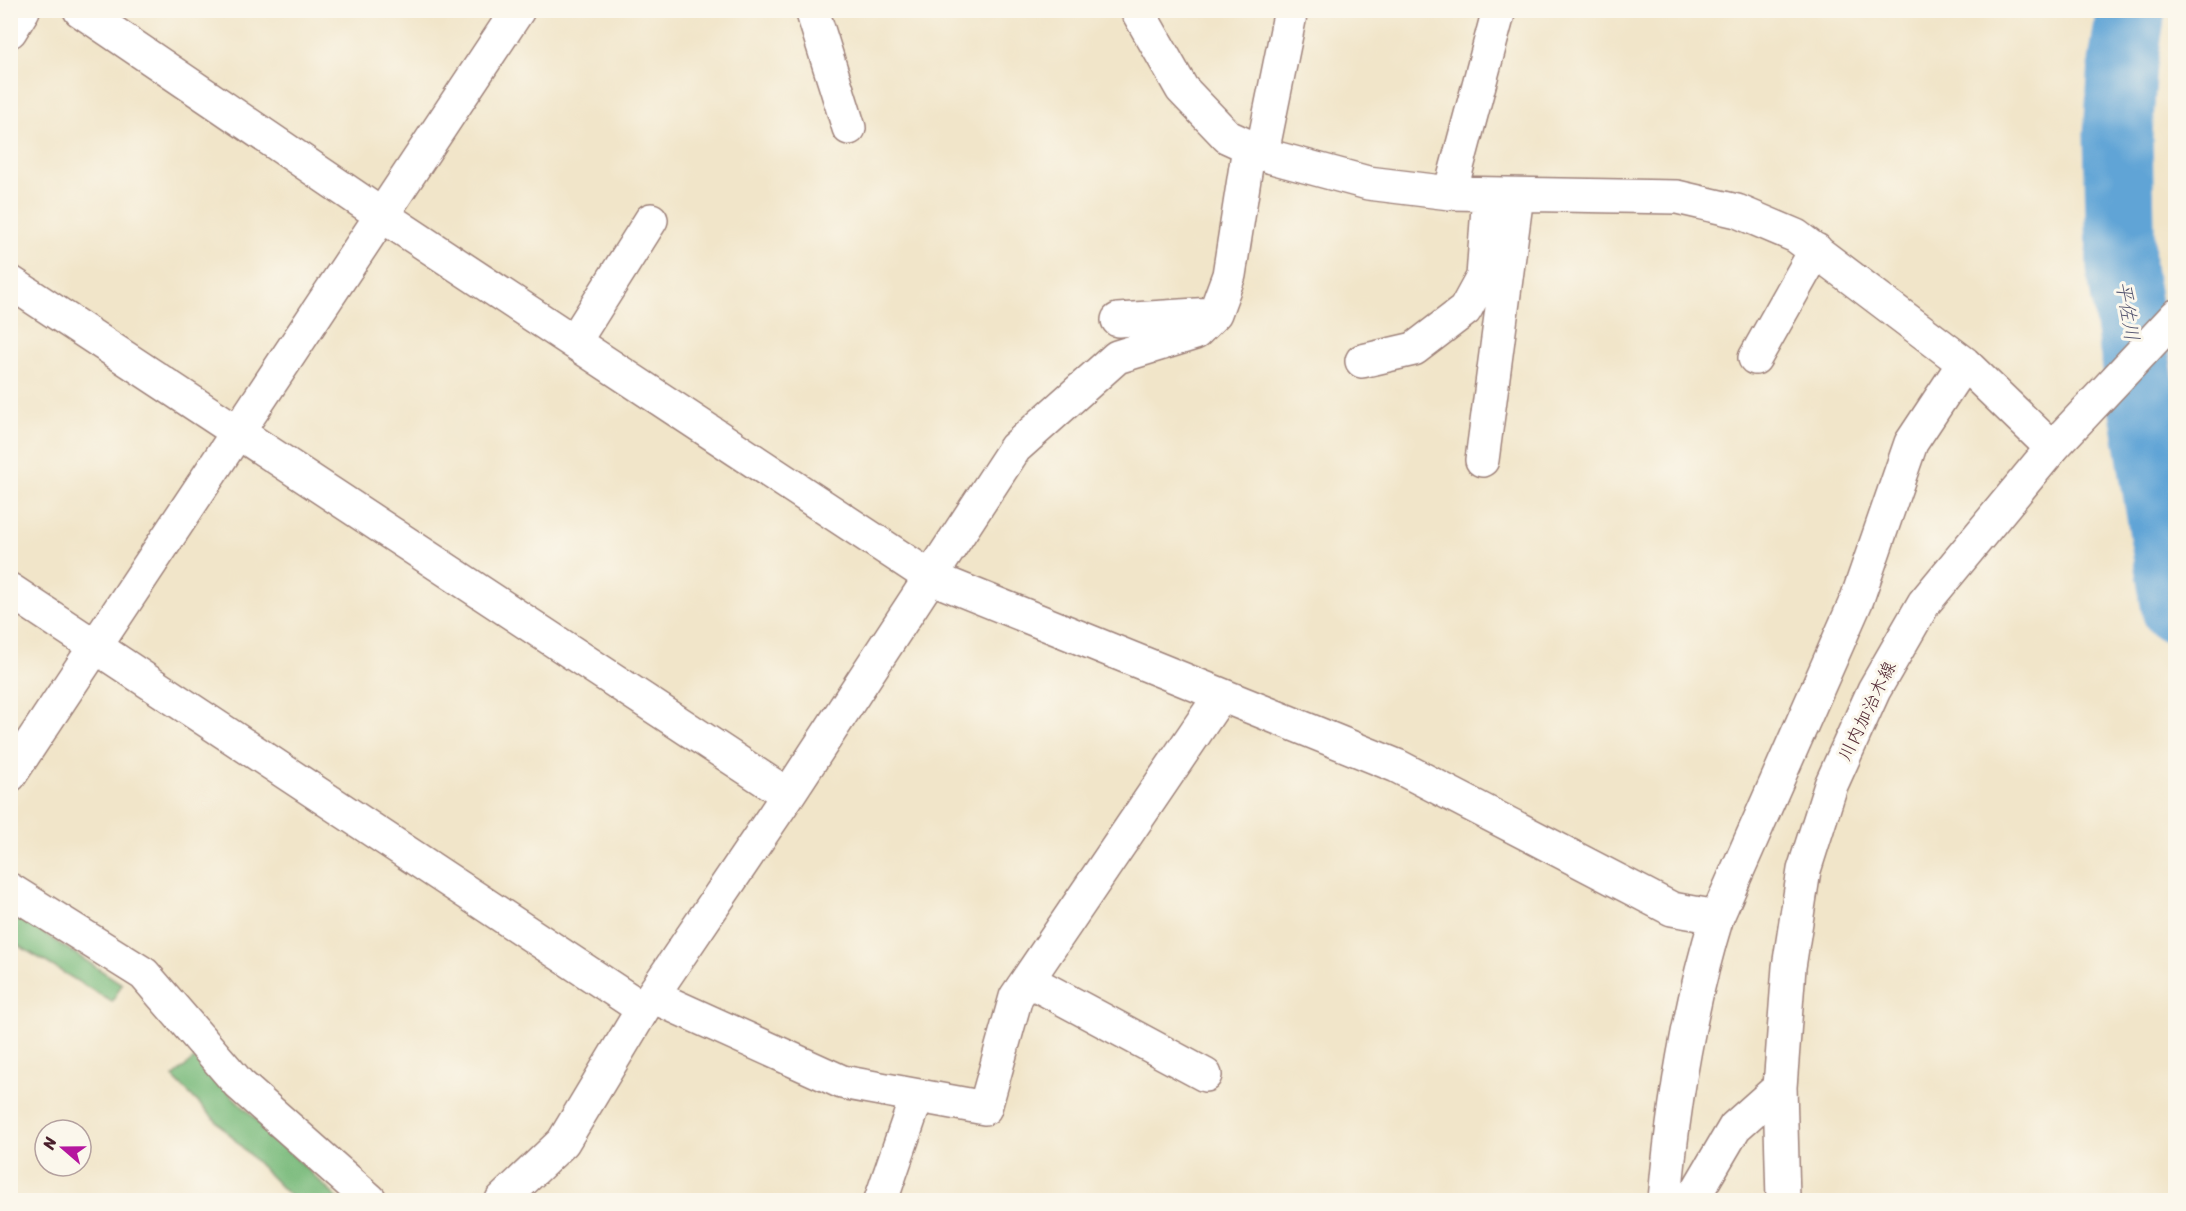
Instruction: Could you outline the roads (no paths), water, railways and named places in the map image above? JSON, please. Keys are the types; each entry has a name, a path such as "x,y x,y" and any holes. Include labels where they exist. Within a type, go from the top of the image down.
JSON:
{"street":[{"path":"10,31 23,10"},
{"path":"80,10 383,216 930,577 1397,766 1672,909 1718,917"},
{"path":"10,775 518,10"},
{"path":"812,10 849,128"},
{"path":"1137,10 1182,89 1228,137 1255,150 1368,183 1450,193 1677,197 1737,211 1796,236 1964,363 2052,448"},
{"path":"502,1200 563,1142 647,1002 788,795 1015,448 1117,357 1195,333 1215,314 1229,275 1255,150 1291,10"},
{"path":"1450,193 1499,10"},
{"path":"1362,361 1414,349 1466,310 1483,277 1503,194"},
{"path":"1482,460 1503,194"},
{"path":"574,342 651,220"},
{"path":"1755,358 1816,250"},
{"path":"10,282 788,795"},
{"path":"1119,320 1215,314"},
{"name":"川内加治木線","path":"1783,1200 1780,1087 1790,967 1804,870 1831,785 1874,690 1924,603 2052,448 2175,316"},
{"path":"1665,1200 1670,1138 1702,966 1718,917 1857,599 1911,443 1964,363"},
{"path":"10,590 95,648 647,1002 842,1082 985,1107 1016,997 1221,695"},
{"path":"10,890 144,974 239,1084 370,1200"},
{"path":"1028,980 1205,1076"},
{"path":"1692,1200 1735,1127 1780,1087"},
{"path":"882,1200 917,1096"}],"waterway":[{"name":"平佐川","path":"2131,10 2123,63 2118,134 2121,268 2176,609"}]}
